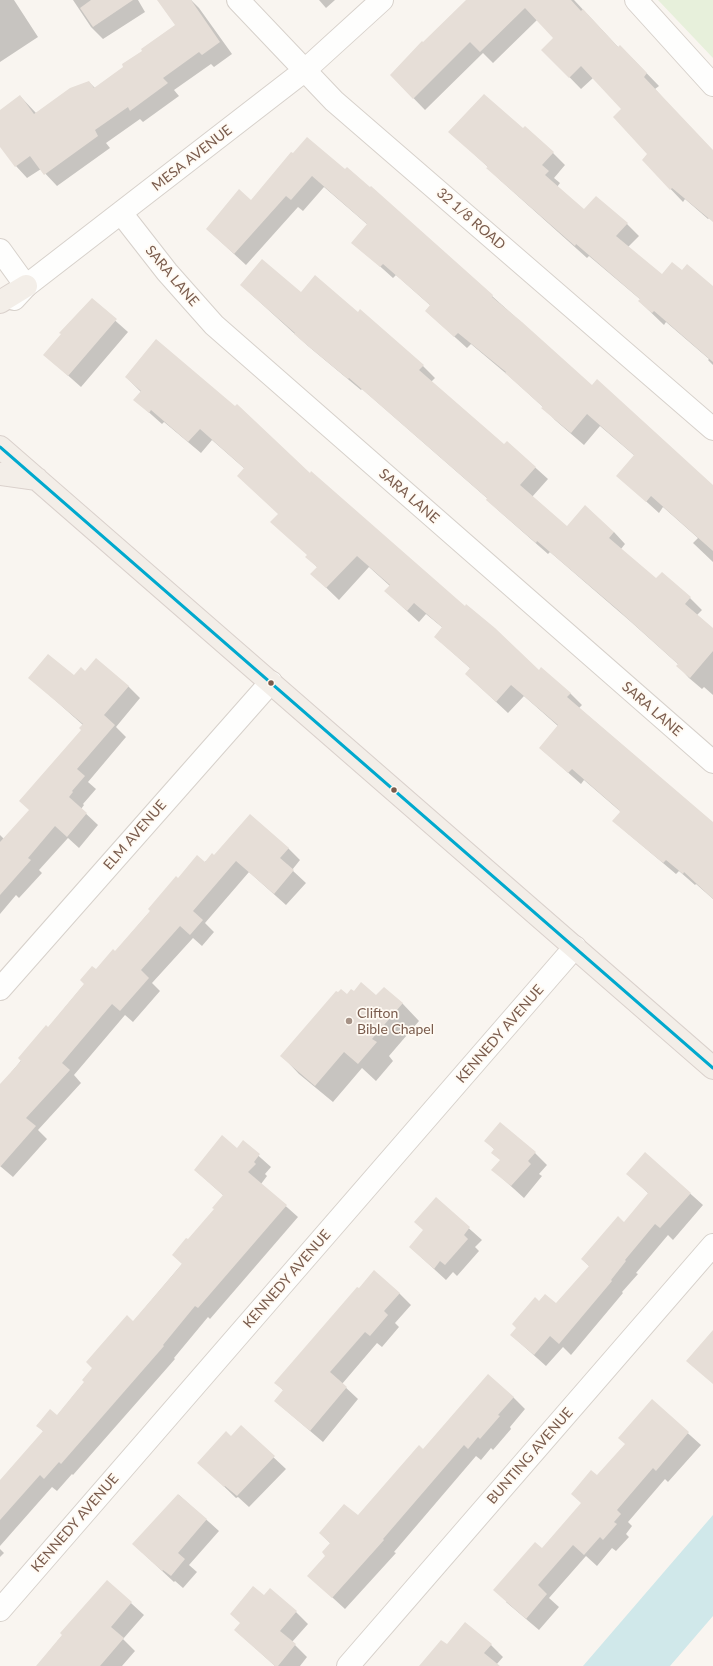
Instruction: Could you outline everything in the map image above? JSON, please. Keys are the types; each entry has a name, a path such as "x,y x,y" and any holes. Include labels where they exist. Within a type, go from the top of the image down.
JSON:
{"main road":[{"path":"0,302 26,286"},
{"path":"0,447 713,1068"},
{"path":"0,474 37,479"}],"street":[{"name":"32 1/8 ROAD","path":"238,0 334,101 713,429"},
{"name":"MESA AVENUE","path":"0,313 26,286 304,70 382,0"},
{"path":"636,0 713,85"},
{"name":"SARA LANE","path":"121,213 167,272 214,325 713,762"},
{"path":"0,250 26,286"},
{"name":"ELM AVENUE","path":"0,989 271,682"},
{"name":"KENNEDY AVENUE","path":"0,1610 575,947"},
{"name":"BUNTING AVENUE","path":"348,1666 713,1245"}],"green space":[{"path":"658,0 713,0 713,58"}],"water":[{"path":"713,1515 713,1616 670,1666 583,1666"}],"building":[{"path":"91,0 133,0 93,27 80,8"},
{"path":"157,0 191,0 220,42 202,55 199,52 163,78 168,83 130,111 128,107 95,130 98,136 44,175 30,156 15,167 0,147 0,110 20,95 34,114 70,88 89,81 94,88 123,67 122,64 142,51 141,49 175,25"},
{"path":"466,0 571,0 581,11 583,9 618,47 620,45 647,73 644,77 713,150 713,222 672,188 670,190 642,160 647,154 613,117 621,109 581,66 569,78 541,50 553,38 525,8 480,52 470,42 413,99 390,75 422,41 423,42"},
{"path":"484,94 523,128 525,126 554,152 542,165 549,171 545,175 584,209 596,196 628,223 616,236 662,274 672,262 682,270 687,264 713,286 713,362 654,311 652,313 638,301 640,299 576,244 575,246 486,168 488,167 448,132"},
{"path":"307,137 345,169 347,167 370,187 371,186 493,295 492,297 592,385 597,379 713,485 713,551 651,496 646,502 616,476 634,455 587,414 571,433 541,408 543,407 505,373 506,372 458,333 454,337 425,311 430,305 383,264 380,267 351,243 367,224 312,176 291,200 286,196 234,254 206,229 239,189 251,200 291,152 293,153"},
{"path":"262,259 301,292 315,275 358,312 360,309 424,365 419,370 504,444 507,441 536,467 520,485 567,526 585,505 614,532 609,538 656,578 662,572 691,597 685,604 713,628 713,651 690,678 676,666 678,664 617,609 537,541 536,543 486,500 487,498 349,378 348,379 294,334 295,333 240,285"},
{"path":"92,298 117,319 68,376 43,355 61,334 59,333"},
{"path":"156,339 235,406 237,404 310,473 311,471 465,606 466,604 495,628 539,670 541,667 571,693 567,697 713,822 713,899 684,872 683,874 666,860 663,863 612,821 620,812 618,809 572,769 568,773 539,748 558,725 511,685 496,702 465,674 470,668 434,637 442,627 414,603 407,611 384,591 390,585 357,556 326,588 310,574 317,567 305,557 307,555 270,522 278,514 237,476 244,468 200,429 188,442 151,410 149,413 133,400 141,391 125,377"},
{"path":"48,654 74,675 81,667 85,671 96,658 129,686 104,715 115,725 77,769 85,776 72,791 73,792 69,797 87,813 67,837 55,826 28,858 31,860 0,895 0,842 29,810 19,801 81,730 79,728 83,724 28,678"},
{"path":"250,814 289,848 280,858 294,870 274,894 236,861 193,911 203,920 190,935 180,926 141,970 149,978 120,1011 112,1004 62,1063 70,1070 26,1118 36,1126 0,1167 0,1084 21,1061 18,1058 46,1025 48,1027 84,984 80,980 92,966 96,969 113,949 115,951 150,911 148,909 176,876 178,878 197,855 205,862 212,853 214,855"},
{"name":"Clifton Bible Chapel","path":"361,982 376,995 384,987 403,1003 372,1039 377,1042 358,1064 344,1052 315,1086 280,1056 336,991 338,992 341,989 347,994 351,989 354,991"},
{"path":"500,1122 536,1152 528,1161 531,1164 511,1186 491,1170 500,1160 491,1153 494,1149 484,1141"},
{"path":"222,1135 237,1148 243,1140 260,1154 254,1162 256,1164 248,1172 287,1205 198,1308 195,1306 163,1345 164,1346 61,1464 59,1462 44,1479 40,1475 0,1520 0,1480 43,1431 36,1426 50,1409 57,1415 84,1382 82,1380 92,1368 86,1362 127,1315 133,1321 182,1264 172,1255 214,1209 212,1208 223,1195 194,1170"},
{"path":"645,1152 691,1193 660,1228 655,1224 625,1260 626,1261 611,1280 612,1281 559,1344 550,1336 534,1355 510,1335 516,1328 512,1324 535,1297 539,1301 545,1294 556,1303 589,1266 581,1259 618,1216 624,1222 648,1193 626,1174"},
{"path":"436,1197 470,1227 464,1235 468,1239 445,1265 440,1261 434,1269 409,1247 423,1230 414,1222"},
{"path":"374,1270 400,1293 384,1311 388,1315 370,1336 365,1332 330,1372 347,1387 310,1431 274,1401 283,1390 274,1383 357,1287 359,1288"},
{"path":"713,1330 713,1384 686,1361"},
{"path":"488,1374 514,1397 480,1439 478,1437 468,1449 464,1445 383,1539 384,1540 332,1598 307,1576 325,1556 322,1552 330,1543 319,1533 344,1504 358,1515 419,1445 423,1449"},
{"path":"652,1399 689,1432 656,1471 653,1468 617,1510 621,1514 614,1522 617,1524 603,1540 600,1537 584,1555 573,1545 538,1585 547,1594 526,1619 493,1590 535,1542 542,1548 581,1503 571,1494 591,1470 597,1475 625,1444 618,1438"},
{"path":"241,1425 275,1456 237,1496 225,1486 224,1487 197,1463 226,1431 231,1436"},
{"path":"178,1494 207,1519 178,1553 185,1559 171,1576 163,1570 162,1571 132,1544"},
{"path":"107,1580 132,1602 111,1627 124,1638 100,1666 36,1666 62,1635 60,1633"},
{"path":"253,1586 264,1595 270,1588 297,1611 280,1631 296,1644 278,1666 275,1666 234,1630 240,1623 230,1614"},
{"path":"465,1622 492,1644 484,1653 500,1666 419,1666 441,1640 447,1644"}],"transit line":[{"path":"0,447 713,1068"}],"place":[{"name":"Clifton Bible Chapel","path":"349,1021"}]}
